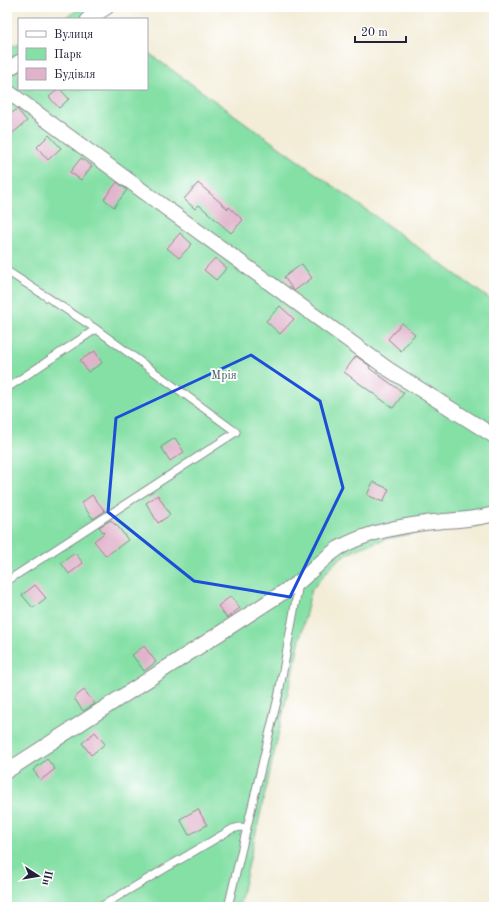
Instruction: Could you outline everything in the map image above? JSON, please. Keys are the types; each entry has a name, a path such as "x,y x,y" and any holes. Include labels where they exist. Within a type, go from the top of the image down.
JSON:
{"street":[{"path":"90,18 107,7"},
{"path":"7,70 18,63"},
{"path":"7,91 388,369 494,436"},
{"path":"7,771 299,582 338,549 373,534 411,526 470,519 494,514"}],"lane":[{"path":"7,271 96,329 236,432 7,581"},
{"path":"7,388 96,329"},
{"path":"228,907 278,693 299,582"},
{"path":"100,907 232,829 240,827 247,828"}],"highlighted area":[{"path":"251,355 320,401 343,488 290,597 194,581 108,512 116,418"}],"green space":[{"path":"84,7 99,18 64,18"},
{"name":"Мрія","path":"18,44 18,90 148,90 148,53 494,302 494,521 416,533 360,548 339,559 311,591 239,907 7,907 7,49"}],"building":[{"path":"57,90 61,90 69,99 59,108 49,97"},
{"path":"17,109 27,121 7,138 7,117"},
{"path":"49,135 61,148 48,160 37,147"},
{"path":"81,158 92,166 81,180 70,172"},
{"path":"117,182 127,190 114,207 104,199"},
{"path":"198,183 243,220 231,233 199,205 195,209 184,199"},
{"path":"180,233 192,244 179,258 167,248"},
{"path":"215,258 227,268 216,280 204,270"},
{"path":"302,264 312,278 294,291 284,277"},
{"path":"280,306 294,319 280,334 266,321"},
{"path":"402,323 415,334 401,351 388,339"},
{"path":"95,351 102,363 88,372 80,360"},
{"path":"356,356 370,366 369,368 404,393 393,408 344,372"},
{"path":"175,438 184,452 170,461 161,447"},
{"path":"373,482 389,489 383,502 367,495"},
{"path":"92,495 105,511 93,519 81,503"},
{"path":"158,495 170,515 158,523 146,503"},
{"path":"111,520 115,525 116,524 128,540 106,556 94,541 104,533 99,527"},
{"path":"75,553 83,563 69,574 61,563"},
{"path":"35,585 46,598 33,608 22,595"},
{"path":"231,596 240,608 227,618 218,606"},
{"path":"144,646 156,662 144,671 132,655"},
{"path":"84,690 95,704 83,711 74,698"},
{"path":"95,732 105,744 91,755 82,743"},
{"path":"47,759 55,769 41,780 33,770"},
{"path":"198,809 207,825 189,835 180,819"}]}
